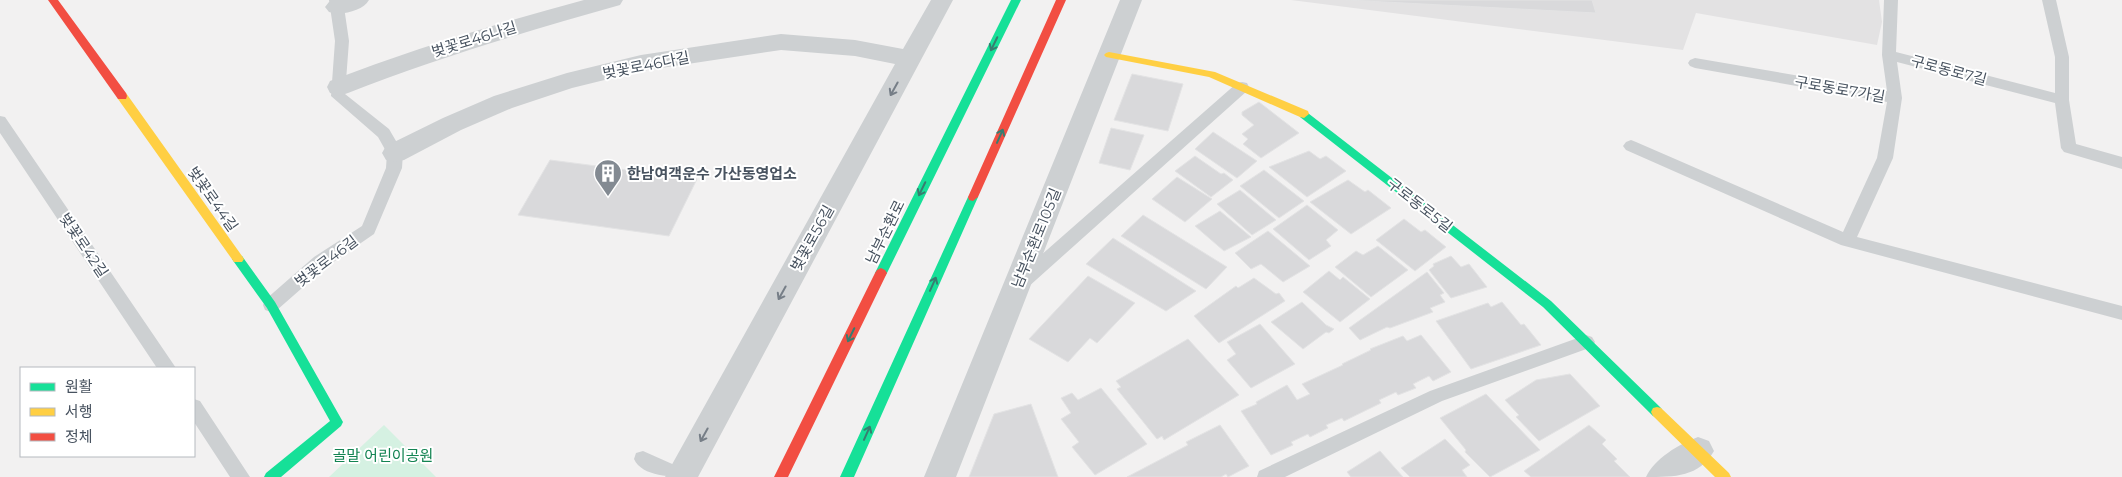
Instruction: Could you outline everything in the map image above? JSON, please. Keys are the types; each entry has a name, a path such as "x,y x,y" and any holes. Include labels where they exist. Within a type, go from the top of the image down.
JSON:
{"street":[{"name":"벚꽃로44길","path":"53,0 271,305 337,422 271,477"},
{"path":"336,3 358,0"},
{"name":"벚꽃로46나길","path":"338,87 418,56 612,0"},
{"name":"벚꽃로56길","path":"681,477 942,0"},
{"name":"남부순환로","path":"781,477 1016,0"},
{"path":"847,477 1061,0"},
{"name":"남부순환로105길","path":"940,477 1131,0"},
{"name":"벚꽃로46다길","path":"395,153 452,124 503,102 567,81 641,64 781,42 855,48 910,59"},
{"name":"구로동로5길","path":"1109,55 1211,74 1300,111 1547,304 1724,477"},
{"path":"1662,477 1698,451"}],"lane":[{"path":"1891,0 1889,55 1895,98"},
{"path":"2049,0 2062,57 2062,100 2069,148 2122,163"},
{"path":"336,3 342,41 338,96 384,133 395,153"},
{"name":"구로동로7길","path":"1889,55 2062,100"},
{"name":"구로동로7가길","path":"1695,63 1895,98 1885,158 1847,241"},
{"path":"1016,287 1242,87"},
{"name":"벚꽃로42길","path":"0,121 166,367"},
{"path":"1631,146 1847,241 2122,313"},
{"name":"벚꽃로46길","path":"271,305 320,262 368,230 394,168 395,153"},
{"path":"1266,477 1436,396 1586,342"},
{"path":"195,408 241,477"},
{"path":"643,459 681,477"}],"shaded area":[{"path":"1291,0 1879,0 1882,22 1877,45 1696,13 1683,50"}],"green space":[{"name":"골말 어린이공원","path":"384,425 436,477 329,477"}],"building":[{"path":"1346,0 1592,0 1596,13"},
{"path":"1132,74 1183,84 1168,131 1114,120"},
{"path":"1259,102 1299,133 1261,158 1243,144 1248,139 1242,134 1254,125 1242,115 1242,112"},
{"path":"1111,128 1144,135 1130,170 1099,163"},
{"path":"1213,132 1257,161 1237,178 1195,149"},
{"path":"1309,151 1320,159 1326,156 1346,171 1307,197 1269,167"},
{"path":"1195,156 1233,180 1211,197 1175,171"},
{"name":"한남여객운수 가산동영업소","path":"550,160 697,179 669,236 518,215"},
{"path":"1264,170 1304,201 1279,218 1240,186"},
{"path":"1177,177 1212,199 1185,222 1152,199"},
{"path":"1348,180 1365,192 1368,190 1391,208 1351,234 1310,202"},
{"path":"1240,190 1276,220 1252,235 1217,204"},
{"path":"1307,205 1338,230 1326,240 1331,246 1309,260 1273,229"},
{"path":"1220,211 1251,237 1224,251 1195,226"},
{"path":"1143,215 1227,267 1206,289 1121,236"},
{"path":"1404,219 1421,232 1425,230 1446,247 1415,271 1376,240"},
{"path":"1268,231 1310,266 1283,282 1261,264 1251,269 1235,253"},
{"path":"1113,238 1196,291 1166,311 1086,264"},
{"path":"1378,246 1408,270 1371,297 1335,267 1356,251 1363,255"},
{"path":"1451,256 1461,267 1469,264 1487,287 1451,298 1429,270 1434,266 1433,264"},
{"path":"1329,271 1340,280 1343,277 1370,299 1340,322 1303,292"},
{"path":"1427,272 1444,293 1440,295 1445,302 1430,308 1433,312 1390,328 1387,327 1360,340 1349,328"},
{"path":"1088,276 1135,303 1097,343 1090,338 1068,362 1029,339"},
{"path":"1254,278 1276,294 1279,293 1285,301 1219,343 1194,316 1236,286 1238,288"},
{"path":"1302,302 1326,325 1334,329 1329,333 1326,332 1303,349 1271,322"},
{"path":"1502,302 1521,325 1524,324 1541,345 1471,369 1436,321 1488,303 1491,307"},
{"path":"1260,324 1295,364 1251,388 1227,360 1236,354 1227,342"},
{"path":"1421,335 1451,372 1433,381 1429,376 1413,384 1416,388 1398,395 1396,392 1379,400 1381,403 1344,421 1342,418 1326,425 1328,428 1310,437 1308,434 1291,442 1293,445 1271,455 1241,411 1257,404 1256,402 1287,385 1297,400 1310,394 1302,384 1343,365 1370,349 1403,336 1407,341"},
{"path":"1188,339 1239,395 1164,440 1162,436 1157,439 1117,389 1121,387 1116,381"},
{"path":"1570,374 1600,406 1539,441 1516,417 1519,415 1505,400 1536,380"},
{"path":"1101,388 1147,444 1095,475 1072,447 1079,442 1061,419 1071,413 1061,398 1072,393 1078,400"},
{"path":"1486,394 1540,450 1490,477 1465,452 1466,450 1440,418"},
{"path":"1031,404 1058,477 969,477 994,414"},
{"path":"1220,425 1249,466 1228,477 1226,474 1221,477 1127,477 1188,445 1186,442"},
{"path":"1589,425 1606,440 1602,444 1617,459 1614,461 1630,477 1531,477 1524,471"},
{"path":"1445,439 1470,465 1462,470 1467,477 1410,477 1401,468"},
{"path":"1380,451 1403,477 1351,477 1347,472"}],"traffic: fast":[{"path":"881,273 1016,0"},
{"path":"1304,114 1547,304 1657,412"},
{"path":"847,477 973,197"},
{"path":"238,259 271,305 337,422 271,477"}],"traffic: slow":[{"path":"1109,55 1211,74 1304,114"},
{"path":"122,96 238,259"},
{"path":"1657,412 1724,477"}],"traffic: jam":[{"path":"53,0 122,96"},
{"path":"973,197 1061,0"},
{"path":"781,477 881,273"}],"place":[{"name":"한남여객운수 가산동영업소","path":"608,197"}]}
